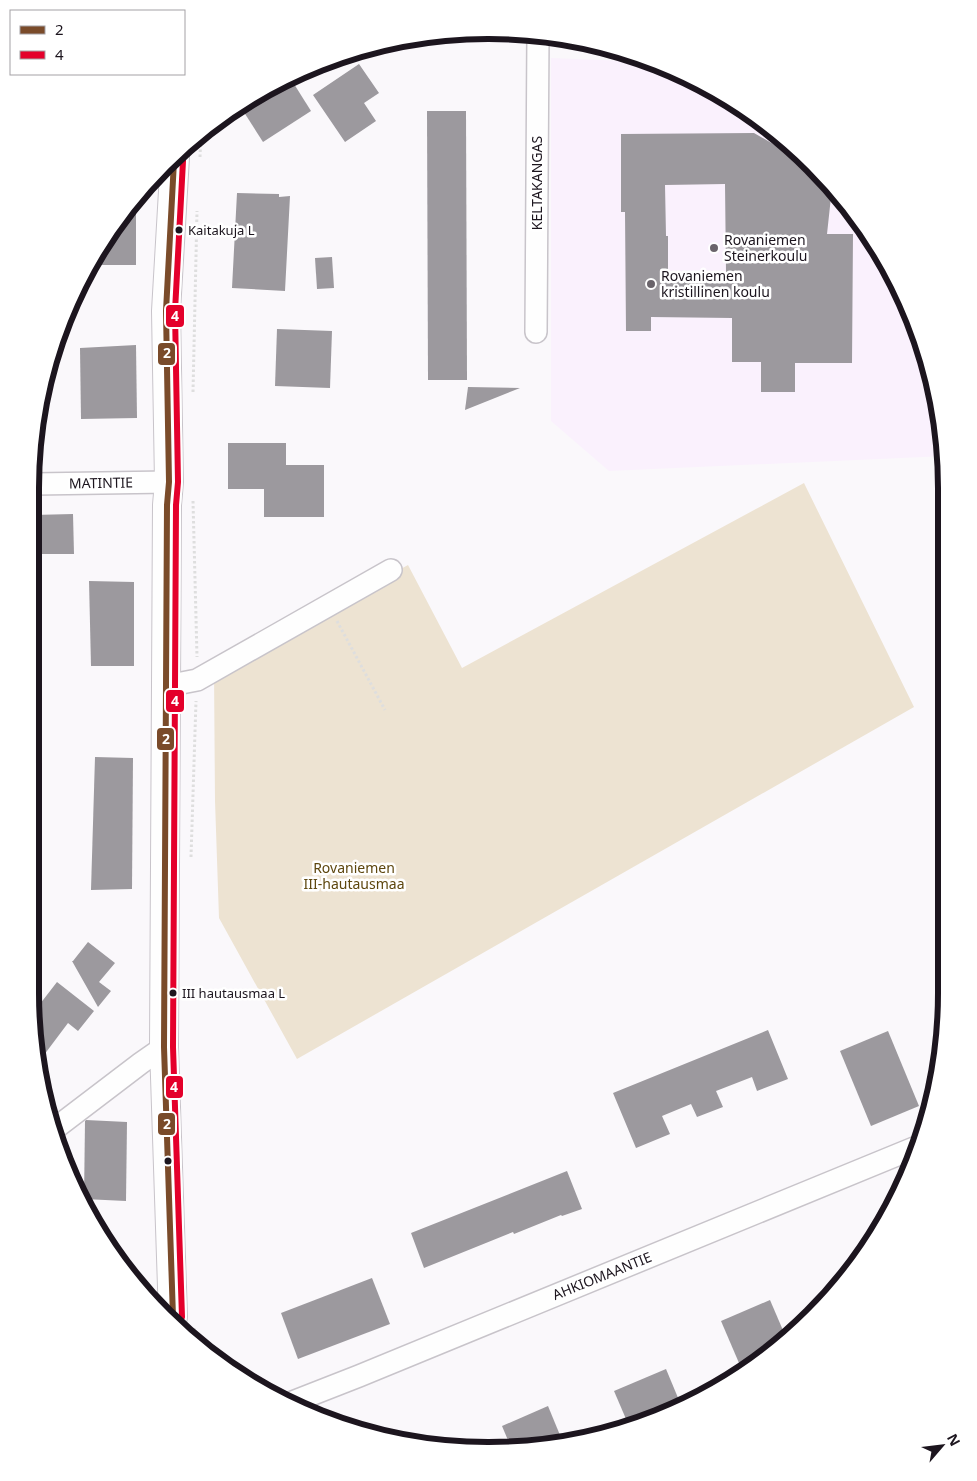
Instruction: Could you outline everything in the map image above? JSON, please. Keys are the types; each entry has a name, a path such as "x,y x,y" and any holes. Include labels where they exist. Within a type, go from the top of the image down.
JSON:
{"street":[{"name":"KELTAKANGAS","path":"536,332 538,42"},
{"path":"179,162 166,311 169,482 167,505 164,1047 183,1319"},
{"name":"MATINTIE","path":"39,484 169,482"},
{"path":"166,686 197,680 391,570"},
{"path":"59,1125 164,1047"},
{"name":"AHKIOMAANTIE","path":"298,1400 909,1150"}],"path":[{"path":"193,401 198,202"},
{"path":"190,866 197,680 192,496"},
{"path":"329,605 385,710"}],"shaded area":[{"name":"Rovaniemen Steinerkoulu","path":"551,58 627,61 661,73 687,85 738,115 785,150 827,192 878,264 904,316 923,372 930,401 937,456 609,471 551,421"}],"green space":[{"name":"Rovaniemen III-hautausmaa","path":"804,483 914,707 297,1059 219,918 215,801 214,672 408,565 462,668"}],"building":[{"path":"359,64 379,93 364,103 376,121 345,142 313,95"},
{"path":"294,83 311,111 263,142 244,112"},
{"path":"427,111 466,111 467,380 428,380"},
{"path":"754,133 788,152 807,170 831,197 827,234 853,234 852,363 795,363 795,392 761,392 761,362 732,362 732,318 651,317 651,331 626,331 625,212 621,212 621,134","holes":["725,184 726,272 668,273 665,185"]},
{"path":"237,193 279,194 279,197 290,196 285,291 232,288"},
{"path":"136,210 136,265 98,265"},
{"path":"332,257 334,288 317,289 315,258"},
{"path":"277,329 332,331 330,388 275,386"},
{"path":"136,345 137,418 81,419 80,348"},
{"path":"468,387 520,388 465,410"},
{"path":"228,443 286,443 286,465 324,465 324,517 264,517 264,489 228,489"},
{"path":"73,514 74,554 39,554 39,515"},
{"path":"89,581 134,582 134,666 91,666"},
{"path":"95,757 133,758 132,889 91,890"},
{"path":"88,942 115,963 99,982 111,991 98,1007 72,961"},
{"path":"57,982 94,1011 78,1031 68,1023 44,1056 39,1005"},
{"path":"768,1030 788,1079 757,1091 752,1077 716,1091 723,1107 697,1117 691,1104 662,1116 670,1134 636,1148 613,1093"},
{"path":"888,1031 919,1106 871,1126 840,1051"},
{"path":"85,1121 127,1122 126,1201 89,1199 85,1191"},
{"path":"567,1171 582,1209 561,1215 514,1234 513,1232 424,1268 411,1233"},
{"path":"372,1278 390,1324 298,1359 281,1313"},
{"path":"770,1300 784,1332 740,1365 721,1321"},
{"path":"666,1369 679,1400 626,1420 614,1391"},
{"path":"548,1406 560,1436 508,1441 502,1426"}],"transit line":[{"name":"4","path":"182,1317 173,1047 176,505 178,482 175,311 183,161"},
{"name":"2","path":"173,1314 164,1047 167,505 169,482 166,311 174,167"}],"place":[{"name":"Kaitakuja L","path":"179,230"},
{"name":"Rovaniemen Steinerkoulu","path":"714,248"},
{"name":"Rovaniemen kristillinen koulu","path":"651,284"},
{"name":"III hautausmaa L","path":"173,993"}]}
